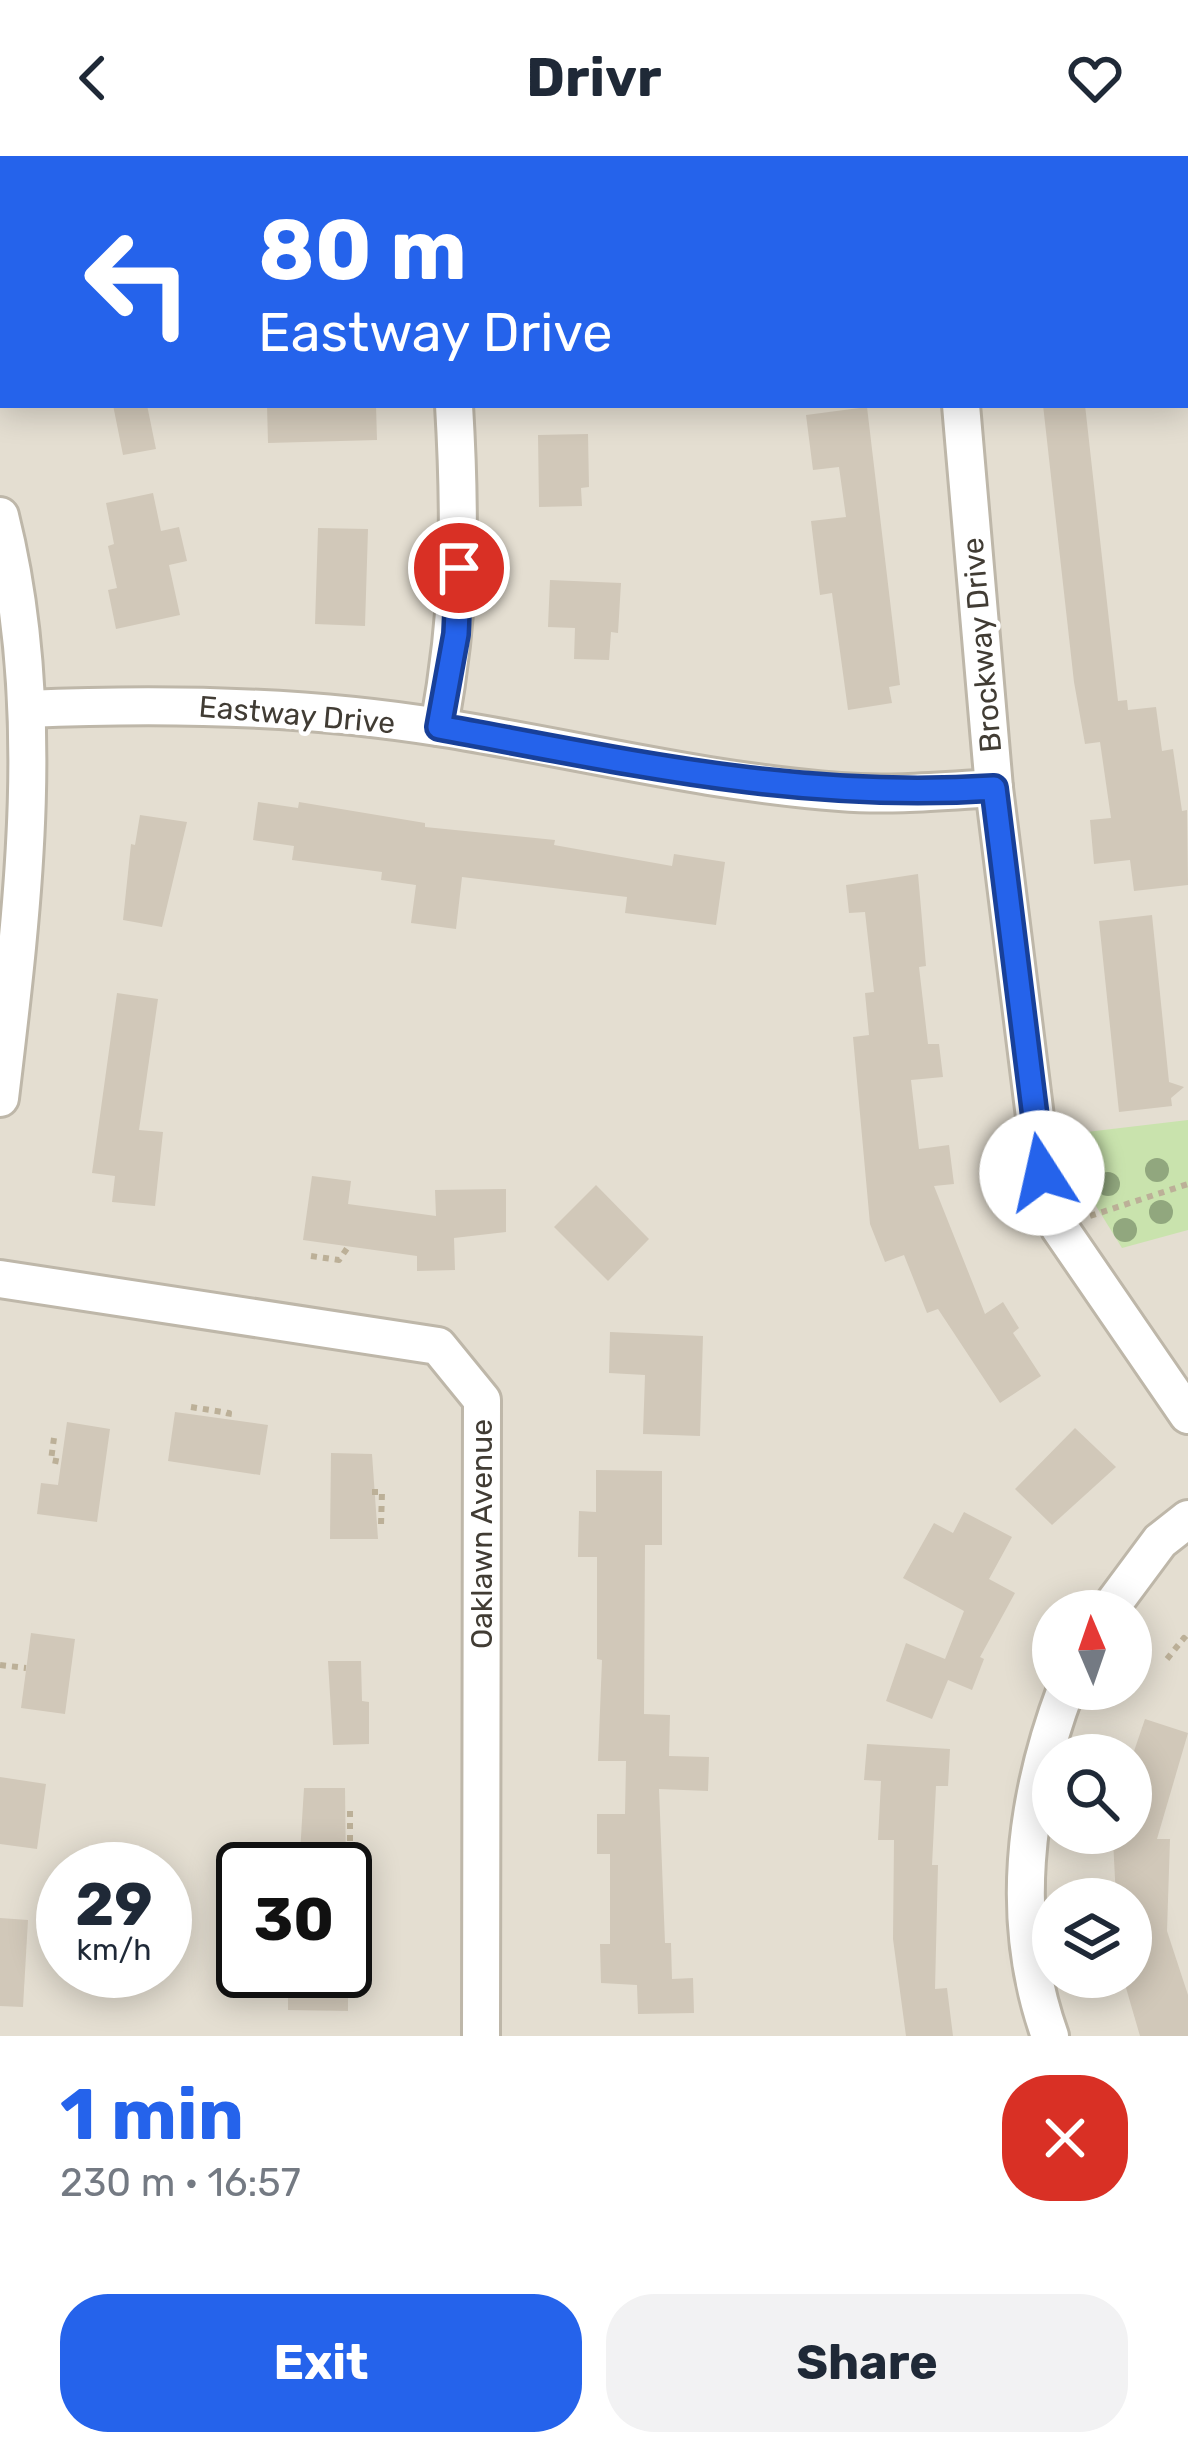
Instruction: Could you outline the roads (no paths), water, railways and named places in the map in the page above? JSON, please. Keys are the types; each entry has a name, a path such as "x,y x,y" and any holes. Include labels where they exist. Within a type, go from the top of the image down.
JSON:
{"street":[{"path":"439,727 456,634 461,534 454,408"},
{"name":"Brockway Drive","path":"961,408 994,788 1032,1109 1058,1227 1188,1415"},
{"path":"0,516 27,709 28,808 0,1098"},
{"name":"Eastway Drive","path":"27,709 189,705 439,727 781,785 862,792 994,788"},
{"name":"Oaklawn Avenue","path":"0,1279 438,1346 482,1400 481,2036"},
{"path":"1123,1590 1160,1540 1188,1519"},
{"path":"1050,2036 1041,2012 1027,1921 1028,1845 1034,1782 1059,1710"}]}
